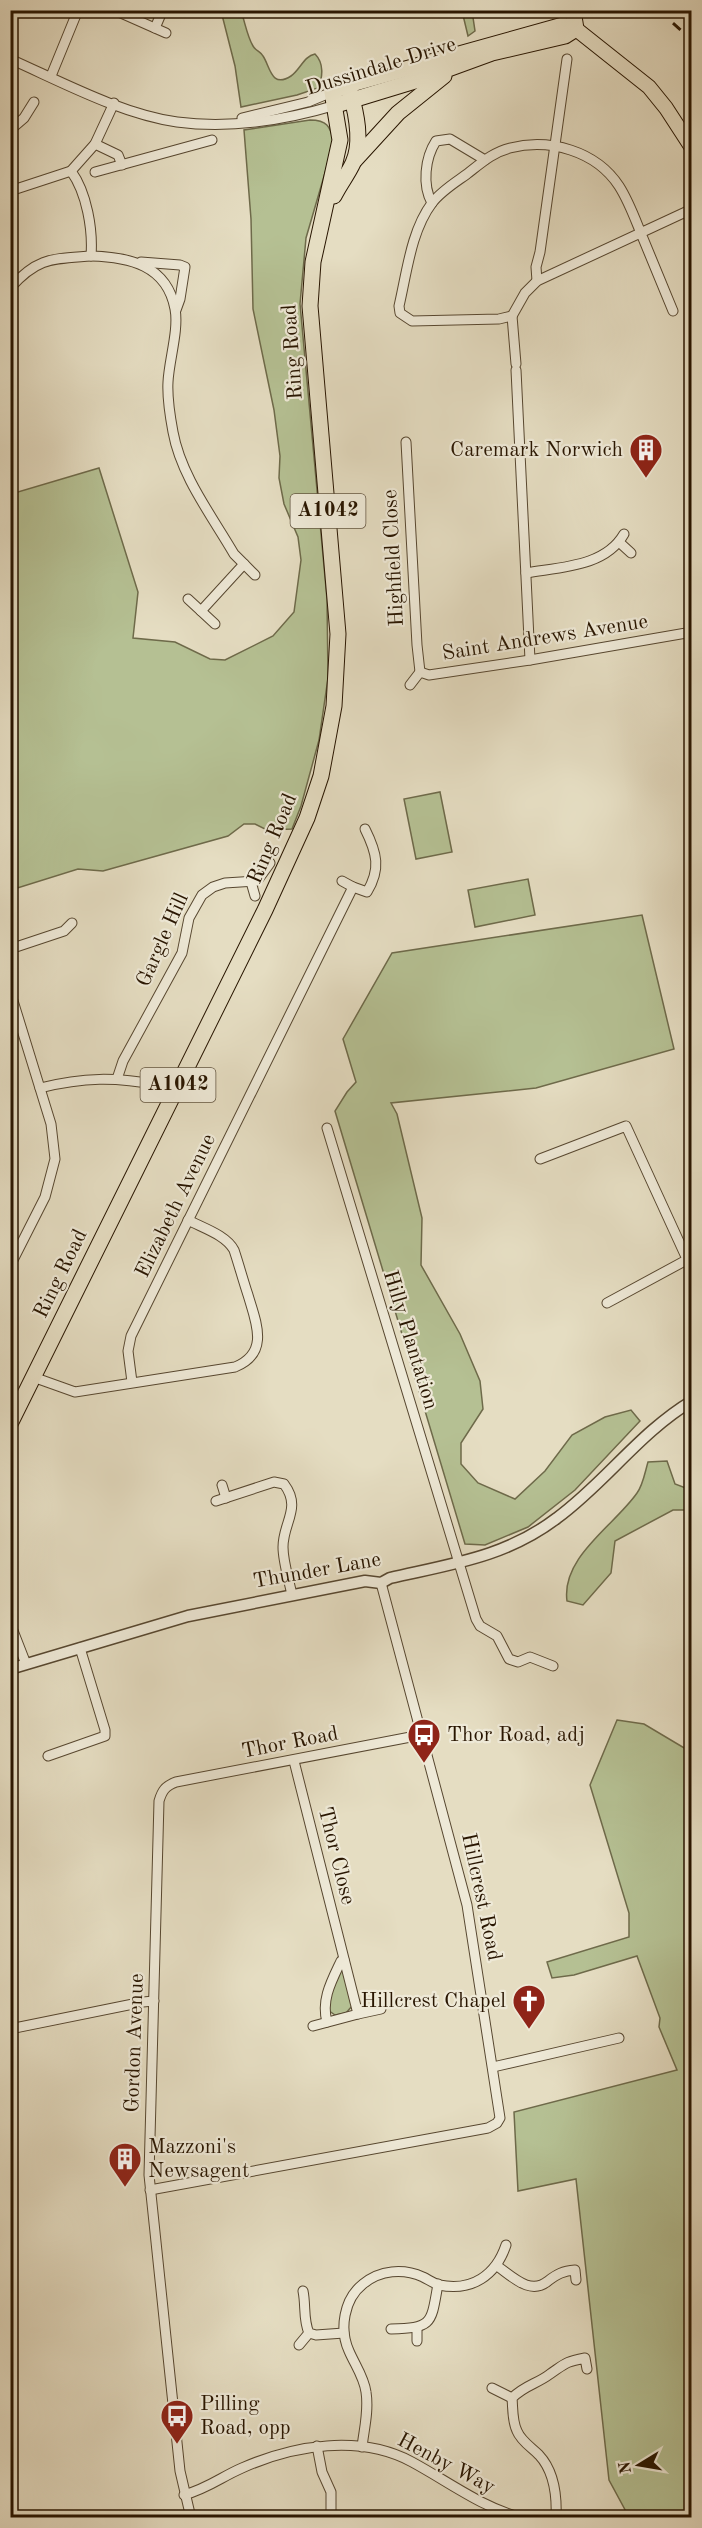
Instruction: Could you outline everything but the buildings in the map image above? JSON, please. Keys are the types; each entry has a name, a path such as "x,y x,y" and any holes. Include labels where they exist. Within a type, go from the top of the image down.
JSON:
{"highway":[{"path":"573,10 576,29"},
{"name":"Dussindale Drive","path":"343,96 563,25 576,29"},
{"name":"Dussindale Drive","path":"343,96 456,67 492,53 565,36 576,29"},
{"name":"A1042","path":"355,161 398,113 456,67"},
{"name":"A1042","path":"330,189 346,157 348,132 343,96"},
{"name":"Ring Road","path":"324,214 355,161 357,130 343,96"},
{"name":"Ring Road","path":"10,1424 265,910 308,818 324,763 334,706 338,634 310,306 313,262 340,140 343,96"}],"main road":[{"path":"576,29 650,87 692,148"}],"street":[{"path":"51,76 78,10"},
{"path":"114,10 166,33"},
{"path":"155,28 161,14"},
{"name":"Dussindale Drive","path":"10,59 145,115 177,122 228,123 265,120 312,112 343,96"},
{"path":"537,281 536,267 567,59"},
{"path":"10,130 24,118 34,102"},
{"path":"10,190 71,171 95,144 114,103"},
{"path":"432,203 426,186 428,154 436,141 450,139 485,160"},
{"path":"95,172 212,140"},
{"path":"95,144 118,155 122,165"},
{"path":"512,316 412,321 400,313 399,306 419,226 432,203 485,160 510,148 554,146 578,152 594,160 618,185 673,311"},
{"path":"71,171 76,178 89,225 91,256"},
{"path":"530,660 512,316 525,293 537,281 640,231 692,209"},
{"path":"10,288 33,266 45,261 91,256 185,267 176,310 168,383 169,407 178,454 234,554 255,575"},
{"path":"139,262 147,267 164,286 176,310"},
{"name":"Highfield Close","path":"405,442 420,672"},
{"path":"526,573 592,560 605,554 621,538 632,553"},
{"path":"201,611 244,564"},
{"path":"188,599 215,624"},
{"name":"Saint Andrews Avenue","path":"410,686 420,672 429,675 692,632"},
{"path":"342,881 367,892 375,879 377,860 365,829"},
{"path":"255,896 251,882 257,881 270,863"},
{"name":"Gargle Hill","path":"117,1079 123,1061 182,953 189,918 195,905 202,895 213,887 225,883 251,882"},
{"name":"Elizabeth Avenue","path":"132,1382 128,1344 353,887"},
{"path":"10,949 64,931 72,923"},
{"path":"10,991 51,1124 55,1159 45,1197 10,1266"},
{"path":"40,1088 75,1080 117,1079 159,1086"},
{"path":"540,1159 626,1126 689,1258 607,1303"},
{"name":"Hilly Plantation","path":"327,1128 476,1619 480,1626 497,1636 509,1659 518,1662 530,1657 547,1667"},
{"path":"33,1377 75,1392 235,1366 250,1358 255,1349 258,1332 234,1250 224,1238 188,1220"},
{"name":"Thunder Lane","path":"10,1669 188,1616 365,1581 381,1583 390,1578 491,1554 543,1528 582,1498 662,1421 692,1401"},
{"path":"216,1501 274,1482 284,1484 289,1490 292,1507 283,1548 292,1594"},
{"path":"222,1485 226,1498"},
{"name":"Hillcrest Road","path":"150,2190 493,2126 500,2118 467,1905 381,1583"},
{"path":"10,1623 26,1664"},
{"path":"48,1756 105,1736 80,1648"},
{"name":"Thor Road","path":"167,1785 421,1735"},
{"name":"Thor Close","path":"294,1761 358,2014"},
{"name":"Gordon Avenue","path":"167,1785 159,1801 150,2190 165,2349 184,2495 191,2517"},
{"path":"327,2022 323,2004 337,1968 344,1960"},
{"path":"10,2029 154,2001"},
{"path":"313,2026 381,2009"},
{"path":"493,2067 619,2038"},
{"path":"362,2447 367,2410 366,2392 344,2333 347,2305 363,2284 376,2275 400,2271 438,2284 464,2285 478,2281 497,2266 506,2245"},
{"path":"497,2266 524,2285 532,2287 547,2283 574,2264 576,2280"},
{"path":"391,2329 417,2328 429,2322 438,2284"},
{"path":"303,2291 306,2326 309,2333 316,2336 344,2333"},
{"path":"417,2328 417,2341"},
{"path":"299,2345 309,2333"},
{"path":"512,2398 533,2382 550,2375 561,2365 585,2354 587,2369"},
{"path":"492,2388 512,2398"},
{"path":"512,2398 515,2428 520,2438 541,2457 549,2469 554,2486 556,2517"},
{"path":"317,2446 322,2472 331,2492 331,2517"},
{"name":"Henby Way","path":"184,2495 213,2485 245,2466 317,2446 362,2447 391,2453 504,2515 522,2517"}],"green space":[{"path":"221,11 241,11 254,48 262,55 272,75 279,80 291,76 308,57 315,54 322,70 318,88 241,107 235,66"},
{"path":"462,11 472,11 475,31 468,36"},
{"path":"310,120 320,121 327,125 334,142 306,238 300,304 327,599 328,678 319,740 301,806 292,829 267,830 255,824 244,824 228,836 103,871 78,869 11,890 11,494 99,468 138,592 133,638 175,642 210,659 225,660 273,636 294,612 301,560 298,537 284,504 279,478 280,456 274,410 253,309 251,219 244,130"},
{"path":"440,792 452,852 416,859 404,799"},
{"path":"528,879 535,915 475,927 468,890"},
{"path":"642,915 674,1049 536,1088 391,1103 397,1114 422,1218 421,1265 460,1334 480,1381 483,1409 461,1443 461,1464 478,1483 515,1499 545,1471 572,1435 605,1417 631,1410 640,1421 575,1490 528,1527 485,1545 465,1544 335,1111 356,1082 343,1039 392,953"},
{"path":"667,1461 675,1484 691,1490 691,1510 673,1510 615,1541 611,1573 583,1605 567,1601 567,1585 572,1570 592,1542 637,1493 648,1462"},
{"path":"617,1720 644,1724 691,1752 691,2517 629,2517 609,2480 576,2179 518,2191 514,2112 677,2070 659,2027 660,2018 637,1956 574,1975 552,1978 547,1962 629,1937 629,1913 590,1785"},
{"path":"343,1970 352,2006 346,2013 335,2015 328,2010 328,2000"}],"railway":[{"path":"658,10 692,40"}],"place":[{"name":"Caremark Norwich","path":"646,479"},
{"name":"Thor Road, adj","path":"424,1764"},
{"name":"Hillcrest Chapel","path":"529,2030"},
{"name":"Mazzoni's Newsagent","path":"125,2188"},
{"name":"Pilling Road, opp","path":"177,2445"}]}
